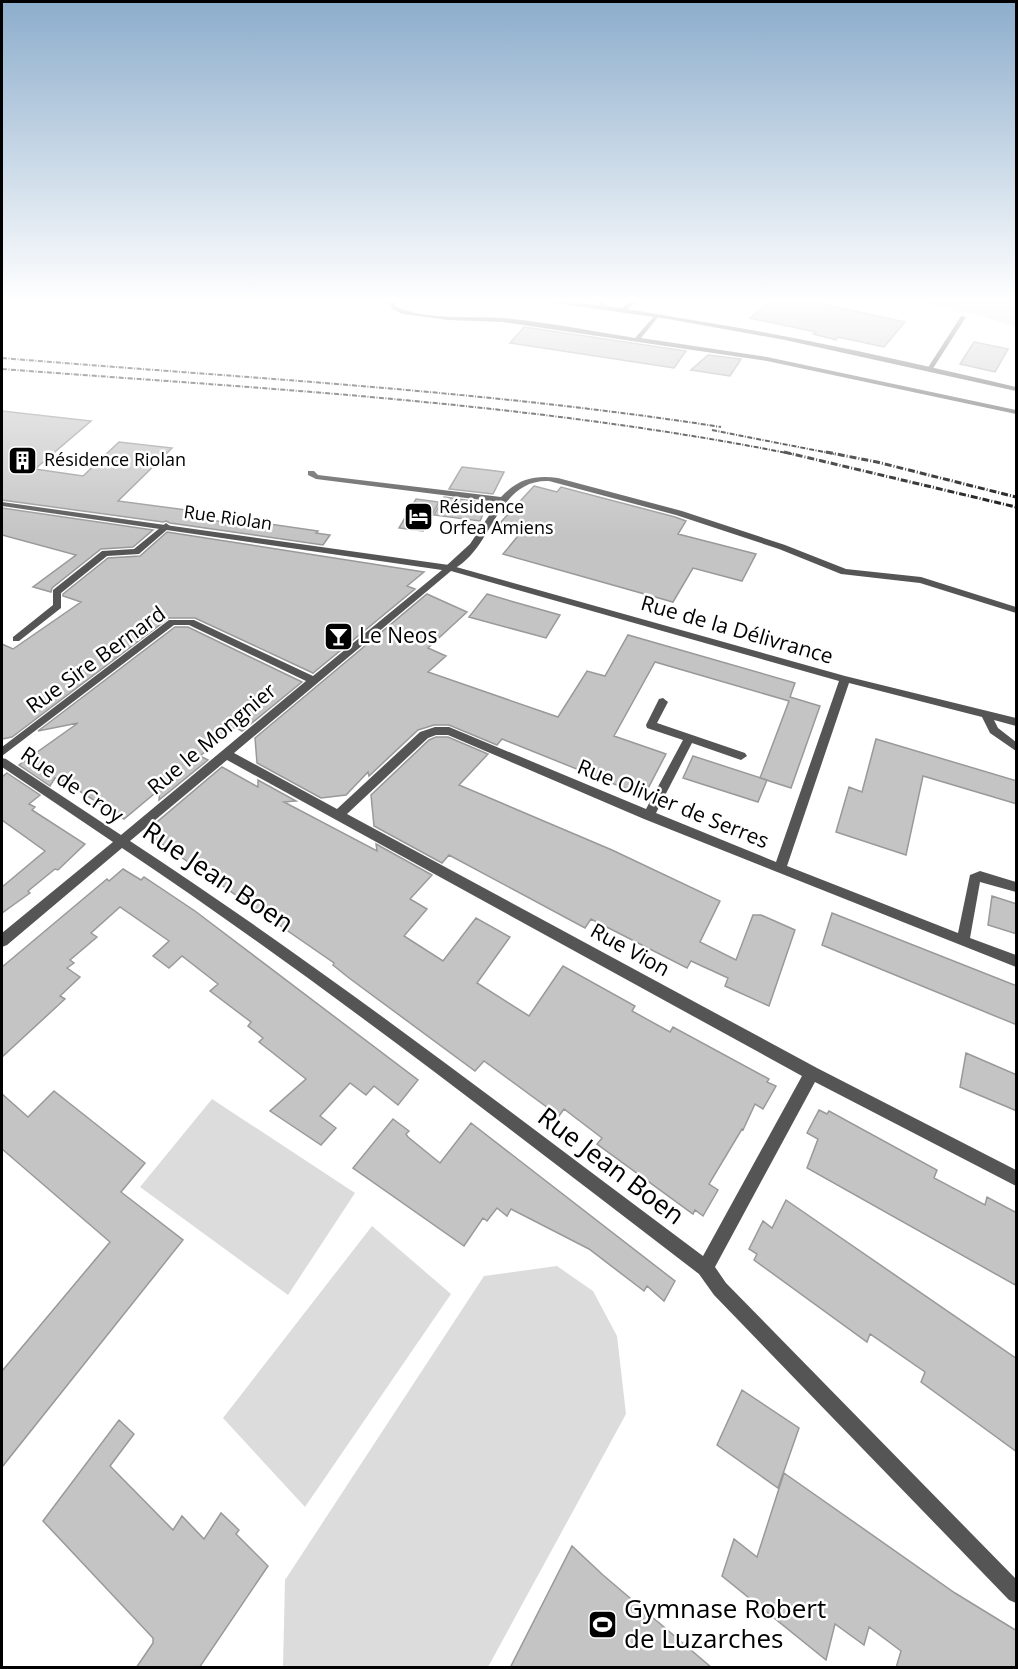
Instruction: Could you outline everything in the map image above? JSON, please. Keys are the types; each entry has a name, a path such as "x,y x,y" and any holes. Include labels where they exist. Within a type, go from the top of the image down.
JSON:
{"street":[{"path":"866,380 1017,411"},
{"path":"981,380 1015,387"},
{"path":"311,473 316,477 503,500"},
{"name":"Rue le Mongnier","path":"2,941 463,557 490,524 503,500 525,480 541,478 558,480 679,513 782,547 844,572 921,580 1017,610"},
{"name":"Rue Riolan","path":"2,504 449,568"},
{"path":"16,639 58,606 56,592 105,553 136,552 166,526"},
{"name":"Rue de la Délivrance","path":"449,568 845,679 1017,722"},
{"name":"Rue Sire Bernard","path":"2,752 172,622 191,622 314,681"},
{"path":"780,869 845,679"},
{"path":"663,702 651,726 741,756"},
{"path":"987,716 994,730 1017,747"},
{"name":"Rue Olivier de Serres","path":"338,815 424,735 435,730 449,731 648,816 1017,961"},
{"path":"648,816 689,738"},
{"name":"Rue Vion","path":"226,754 812,1073 1017,1178"},
{"name":"Rue de Croy","path":"2,762 120,841"},
{"name":"Rue Jean Boen","path":"120,841 218,904 705,1268 720,1289 1010,1589 1017,1593"},
{"path":"963,941 974,879 980,876 1017,887"},
{"path":"705,1268 812,1073"}],"shaded area":[{"path":"212,1099 355,1193 288,1295 140,1187"},
{"path":"372,1226 451,1294 305,1507 223,1418"},
{"path":"557,1266 593,1291 617,1336 626,1414 488,1667 283,1667 285,1580 484,1276"}],"building":[{"path":"2,411 91,421 35,469 83,476 119,442 172,448 118,501 194,511 189,517 238,524 241,520 318,531 316,533 330,535 323,545 166,521 2,500"},
{"path":"462,467 504,472 493,494 449,489"},
{"path":"534,486 557,492 561,487 675,517 686,521 678,534 756,554 742,581 693,568 673,602 503,554 518,536 499,531 505,524 500,523"},
{"path":"444,497 488,503 480,521 434,515"},
{"path":"416,499 439,502 423,531 399,528"},
{"path":"2,508 153,530 133,547 101,549 52,588 51,592 33,587 76,555 2,535"},
{"path":"167,532 424,572 407,586 415,589 313,673 195,618 169,618 12,737 2,739 2,644 13,649 81,602 63,596 63,594 108,558 140,556"},
{"path":"427,594 467,612 428,648 446,656 428,672 558,717 587,671 605,676 628,635 795,683 790,697 820,706 791,788 760,778 789,701 655,662 614,736 666,754 644,796 502,739 497,745 449,725 434,725 418,730 369,776 368,772 346,795 321,798 257,763 255,738"},
{"path":"487,594 560,615 546,638 469,617"},
{"path":"175,627 188,627 302,682 242,731 235,727 200,756 208,760 159,800 160,789 124,819 65,782 55,778 50,786 19,765 78,723 38,731"},
{"path":"436,737 448,737 488,754 459,785 612,850 720,901 700,942 736,960 753,915 761,915 795,930 769,1006 725,986 728,978 691,961 687,968 591,919 585,928 449,855 442,863 374,826 371,795 429,740"},
{"path":"876,739 1017,781 1017,804 923,776 906,855 836,832 849,787 862,792"},
{"path":"693,756 767,780 758,802 683,778"},
{"path":"222,767 258,787 258,780 296,801 284,802 377,851 376,844 432,875 410,899 427,909 404,936 443,961 476,918 510,937 477,983 529,1016 563,966 635,1006 632,1011 670,1032 673,1027 769,1079 767,1082 776,1086 763,1109 755,1104 743,1130 709,1184 718,1190 703,1216 695,1210 693,1214 597,1144 602,1138 564,1109 559,1116 484,1061 475,1071 349,978 333,965 334,963 155,839 157,822"},
{"path":"7,773 40,795 29,804 35,807 32,810 85,844 58,870 55,869 28,891 30,893 2,913 2,887 45,851 2,820 2,777"},
{"path":"123,869 141,880 144,877 195,911 418,1080 398,1105 374,1086 366,1095 350,1083 320,1116 336,1128 321,1145 270,1111 306,1079 259,1042 263,1038 248,1026 251,1022 210,991 218,984 182,956 169,968 153,956 169,941 120,907 91,933 97,937 70,960 74,963 67,968 80,977 60,996 65,999 2,1057 2,967 107,879 109,881"},
{"path":"992,896 1017,904 1017,934 988,925"},
{"path":"832,913 1017,986 1017,1025 822,945"},
{"path":"966,1053 1017,1075 1017,1111 960,1087"},
{"path":"54,1091 145,1163 121,1192 183,1240 2,1467 2,1371 110,1242 2,1149 2,1094 28,1117"},
{"path":"819,1110 827,1114 829,1111 937,1170 934,1178 985,1205 987,1197 1017,1213 1017,1286 807,1168 818,1139 807,1133"},
{"path":"393,1119 409,1131 406,1134 408,1137 440,1163 471,1123 675,1281 664,1301 647,1286 644,1291 589,1249 511,1209 507,1216 497,1208 487,1221 483,1218 464,1246 353,1168"},
{"path":"786,1200 1017,1359 1017,1452 921,1382 925,1372 870,1334 867,1342 754,1260 757,1254 749,1249 763,1221 772,1228"},
{"path":"742,1390 799,1428 778,1488 717,1445"},
{"path":"119,1420 134,1434 110,1466 173,1530 182,1516 204,1539 221,1513 239,1530 236,1534 268,1566 199,1668 136,1668 153,1643 153,1638 43,1521"},
{"path":"784,1473 955,1593 1017,1631 1017,1668 896,1668 901,1651 869,1627 864,1645 835,1624 826,1660 722,1576 734,1539 757,1557"},
{"name":"Gymnase Robert de Luzarches","path":"572,1546 603,1575 712,1668 510,1668"}],"railway":[{"path":"149,380 299,391 497,410 694,436 792,454"},
{"path":"283,380 542,403 721,427"},
{"path":"712,430 834,454"},
{"path":"784,452 1016,507"},
{"path":"826,452 877,462 1016,497"}],"place":[{"name":"Résidence Riolan","path":"23,460"},
{"name":"Résidence Orfea Amiens","path":"418,517"},
{"name":"Le Neos","path":"338,636"},
{"name":"Gymnase Robert de Luzarches","path":"603,1624"}]}
